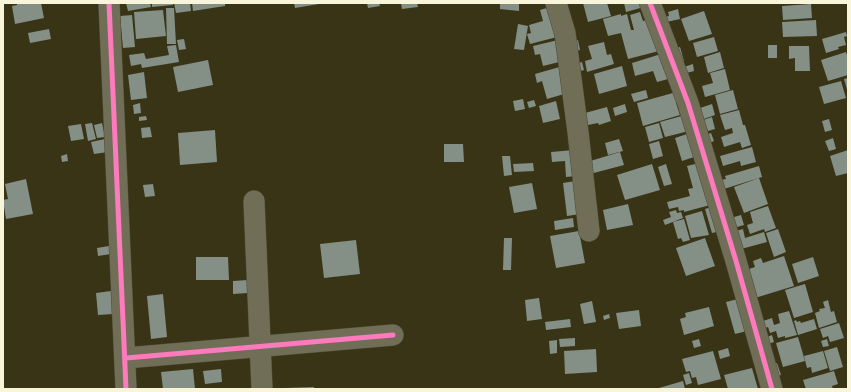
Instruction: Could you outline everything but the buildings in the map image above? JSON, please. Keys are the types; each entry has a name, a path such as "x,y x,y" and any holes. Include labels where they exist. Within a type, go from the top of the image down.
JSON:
{"street":[{"path":"109,3 126,358 126,389"},
{"path":"556,3 565,33 589,231"},
{"path":"650,3 688,103 736,261 772,389"},
{"path":"254,201 262,389"},
{"path":"126,358 393,335"}],"cycle path":[{"path":"109,3 126,389"},
{"path":"650,3 688,103 736,261 772,389"},
{"path":"126,358 393,335"}]}
